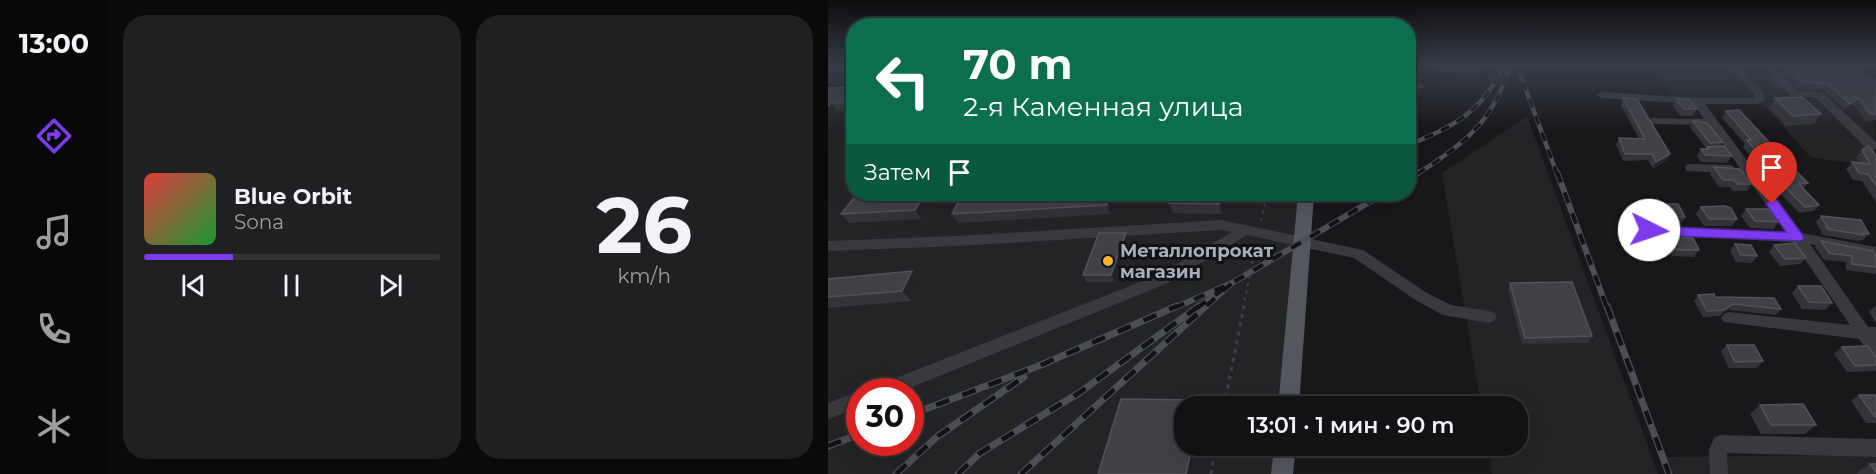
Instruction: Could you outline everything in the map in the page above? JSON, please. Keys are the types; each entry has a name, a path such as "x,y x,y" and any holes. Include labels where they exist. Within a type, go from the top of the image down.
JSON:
{"main road":[{"path":"1289,396 1305,201"},
{"path":"1282,474 1284,456"}],"street":[{"path":"1601,95 1697,101 1759,101 1760,94 1753,87"},
{"path":"1788,87 1794,94 1818,94 1871,146 1876,146"},
{"path":"1697,101 1869,333 1876,350"},
{"path":"1652,121 1712,122"},
{"path":"1691,168 1748,170"},
{"path":"828,246 957,241 1221,225 1358,254 1422,297 1448,311 1490,317"},
{"path":"1649,230 1797,237 1876,252"},
{"path":"914,378 1163,279 1252,231"},
{"path":"1729,318 1869,333"},
{"path":"828,411 846,404"},
{"path":"1719,474 1720,444 1876,448"}],"path":[{"path":"1226,396 1252,231 1264,201"},
{"path":"1211,474 1214,456"}],"shaded area":[{"path":"828,87 846,87 846,201 1297,201 1279,396 1174,396 1174,456 1273,456 1271,474 828,474"},
{"path":"1666,87 1770,87 1760,98 1675,98"},
{"path":"1770,87 1876,87 1875,165 1811,158 1760,98"},
{"path":"1527,116 1658,474 1492,474 1489,456 1528,456 1528,396 1479,396 1442,173"},
{"path":"1876,454 1876,474 1674,474 1667,457"}],"building":[{"path":"846,87 846,102 831,103 828,106 828,88"},
{"path":"1831,87 1876,87 1876,114 1870,114 1859,98 1850,104"},
{"path":"1802,97 1821,114 1793,116 1775,98"},
{"path":"1623,98 1637,99 1670,154 1656,162 1652,154 1625,154 1619,138 1645,139"},
{"path":"1676,99 1689,99 1697,109 1684,109"},
{"path":"1739,110 1770,143 1765,143 1790,171 1796,171 1808,183 1799,184 1819,205 1805,207 1776,178 1780,178 1758,154 1747,140 1751,140 1726,111"},
{"path":"1693,121 1707,123 1723,142 1710,143"},
{"path":"1724,146 1732,156 1705,155 1701,149 1709,149 1707,147"},
{"path":"1869,146 1876,156 1876,186 1868,174 1859,173 1852,162 1870,164 1862,150"},
{"path":"1714,167 1740,169 1751,184 1738,184 1734,180 1723,180"},
{"path":"851,201 921,201 915,210 841,214"},
{"path":"959,201 1108,201 1107,205 952,214"},
{"path":"1170,201 1220,201 1219,204 1169,203"},
{"path":"1652,204 1678,204 1685,217 1658,216"},
{"path":"1701,207 1731,208 1737,219 1709,219"},
{"path":"1746,209 1769,209 1778,222 1755,221"},
{"path":"1821,216 1861,220 1869,234 1828,229"},
{"name":"Металлопрокат магазин","path":"1099,233 1126,233 1111,275 1083,275"},
{"path":"1671,237 1693,238 1699,250 1677,250"},
{"path":"1821,241 1873,251 1876,267 1852,264 1852,256 1829,253"},
{"path":"1795,243 1806,258 1785,259 1774,245"},
{"path":"1735,244 1751,245 1757,256 1741,255"},
{"path":"912,271 902,291 828,297 828,279"},
{"path":"1572,282 1592,336 1525,338 1510,283"},
{"path":"1798,286 1821,286 1832,303 1809,302"},
{"path":"1714,294 1715,297 1774,298 1781,309 1734,304 1724,310 1707,311 1698,295"},
{"path":"1727,345 1754,345 1763,361 1735,362"},
{"path":"1868,346 1876,357 1876,365 1855,366 1842,347"},
{"path":"1859,395 1876,395 1876,417 1875,417"},
{"path":"1121,399 1174,400 1174,456 1190,456 1186,474 1098,474"},
{"path":"1803,404 1816,425 1771,425 1760,405"},
{"path":"1870,464 1876,464 1876,472"}],"railway":[{"path":"1416,141 1465,116 1477,106 1492,87"},
{"path":"1417,174 1449,152 1475,129 1496,101 1502,87"},
{"path":"1525,87 1557,174"},
{"path":"1557,172 1607,308"},
{"path":"1232,283 1371,201"},
{"path":"1174,308 1232,283"},
{"path":"1197,308 1232,283"},
{"path":"1204,308 1232,283"},
{"path":"924,410 1041,365 1177,306"},
{"path":"958,474 980,453 1079,393 1199,306"},
{"path":"1021,474 1206,306"},
{"path":"1607,306 1669,474"},
{"path":"896,474 938,436 1024,377"},
{"path":"828,446 846,439"}],"place":[{"name":"Металлопрокат магазин","path":"1108,261"}],"route":[{"path":"1649,230 1797,237 1772,204"}]}
